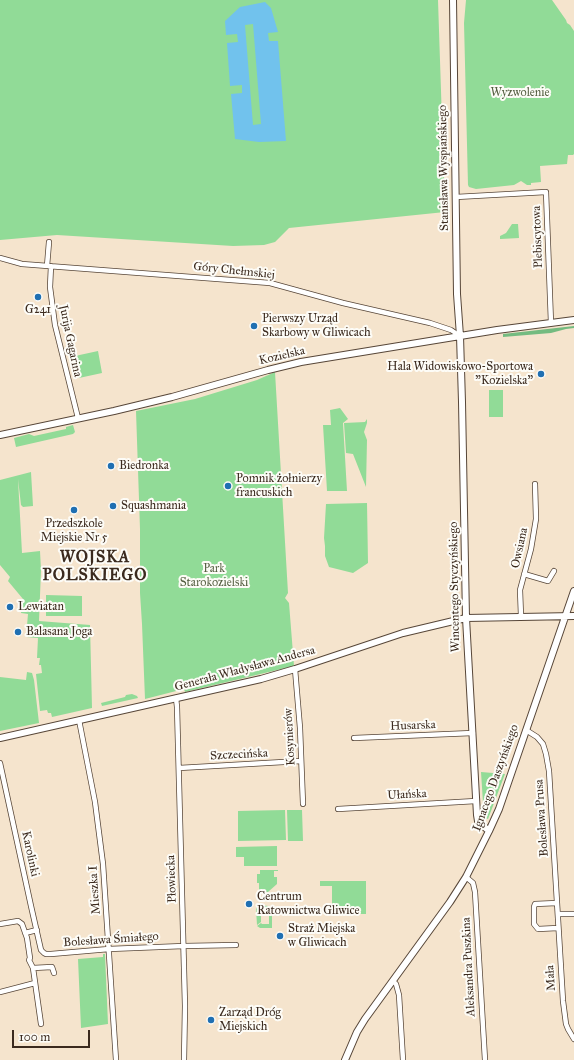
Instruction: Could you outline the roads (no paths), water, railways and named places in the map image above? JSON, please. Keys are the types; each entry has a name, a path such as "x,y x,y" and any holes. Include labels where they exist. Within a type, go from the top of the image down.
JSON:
{"street":[{"name":"Stanisława Wyspiańskiego","path":"453,0 457,294 460,336"},
{"name":"Plebiscytowa","path":"456,197 546,192 551,323"},
{"name":"Jurija Gagarina","path":"49,242 50,287 55,325 78,418"},
{"name":"Góry Chełmskiej","path":"0,258 22,264 270,283 393,315 430,323 451,330 460,336"},
{"name":"Kozielska","path":"0,435 193,392 290,364 497,330 574,320"},
{"name":"Wincentego Styczyńskiego","path":"460,336 466,618 476,801 478,821 489,831"},
{"name":"Owsiana","path":"522,616 520,590 531,549 536,519 534,484"},
{"path":"524,574 548,581 554,571"},
{"name":"Ignacego Daszyńskiego","path":"345,1060 357,1032 365,1019 443,914 466,877 489,831 499,809 574,590"},
{"name":"Generała Władysława Andersa","path":"0,738 261,679 392,637 466,618 574,616"},
{"name":"Kosynierów","path":"295,669 300,728 303,804"},
{"name":"Płowiecka","path":"176,698 184,946 184,1060"},
{"name":"Mieszka I","path":"79,720 95,802 103,864 116,1060"},
{"name":"Bolesława Prusa","path":"526,730 540,740 546,754 550,782 558,914"},
{"name":"Husarska","path":"354,738 473,734"},
{"name":"Szczecińska","path":"179,768 301,761"},
{"name":"Karolinki","path":"0,763 41,950"},
{"name":"Ułańska","path":"338,809 476,801"},
{"name":"Aleksandra Puszkina","path":"466,877 473,883 475,892 485,1060"},
{"path":"557,903 536,903 534,905 534,924 538,929 558,928"},
{"path":"558,914 574,914"},
{"name":"Mała","path":"558,914 563,1001 566,1024 574,1039"},
{"path":"0,925 18,921 22,924 30,958 29,960 32,967 41,1024"},
{"path":"25,933 37,930"},
{"name":"Bolesława Śmiałego","path":"41,950 46,954 51,954 109,949 236,945"},
{"path":"32,967 52,967 54,973"},
{"path":"393,981 396,984 398,995 403,1060"},
{"path":"0,992 35,983"}],"water":[{"path":"265,2 271,8 278,32 268,33 269,41 278,41 286,141 259,142 235,139 231,94 242,93 242,85 230,86 227,43 238,42 237,34 226,35 225,21 240,7","holes":["253,24 261,124 253,125 245,25"]}],"place":[{"name":"G241","path":"38,297"},
{"name":"Pierwszy Urząd Skarbowy w Gliwicach","path":"254,326"},
{"name":"Hala Widowiskowo-Sportowa \"Kozielska\"","path":"541,374"},
{"name":"Biedronka","path":"111,466"},
{"name":"Pomnik żołnierzy francuskich","path":"228,486"},
{"name":"Squashmania","path":"113,506"},
{"name":"Przedszkole Miejskie Nr 5","path":"74,510"},
{"name":"Lewiatan","path":"10,607"},
{"name":"Balasana Joga","path":"18,632"},
{"name":"Centrum Ratownictwa Gliwice","path":"249,904"},
{"name":"Straż Miejska w Gliwicach","path":"280,936"},
{"name":"Zarząd Dróg Miejskich","path":"211,1020"}],"district":[{"name":"WOJSKA POLSKIEGO","path":"95,567"}],"park label":[{"name":"Wyzwolenie","path":"520,93"},
{"name":"Park Starokozielski","path":"214,576"}]}
